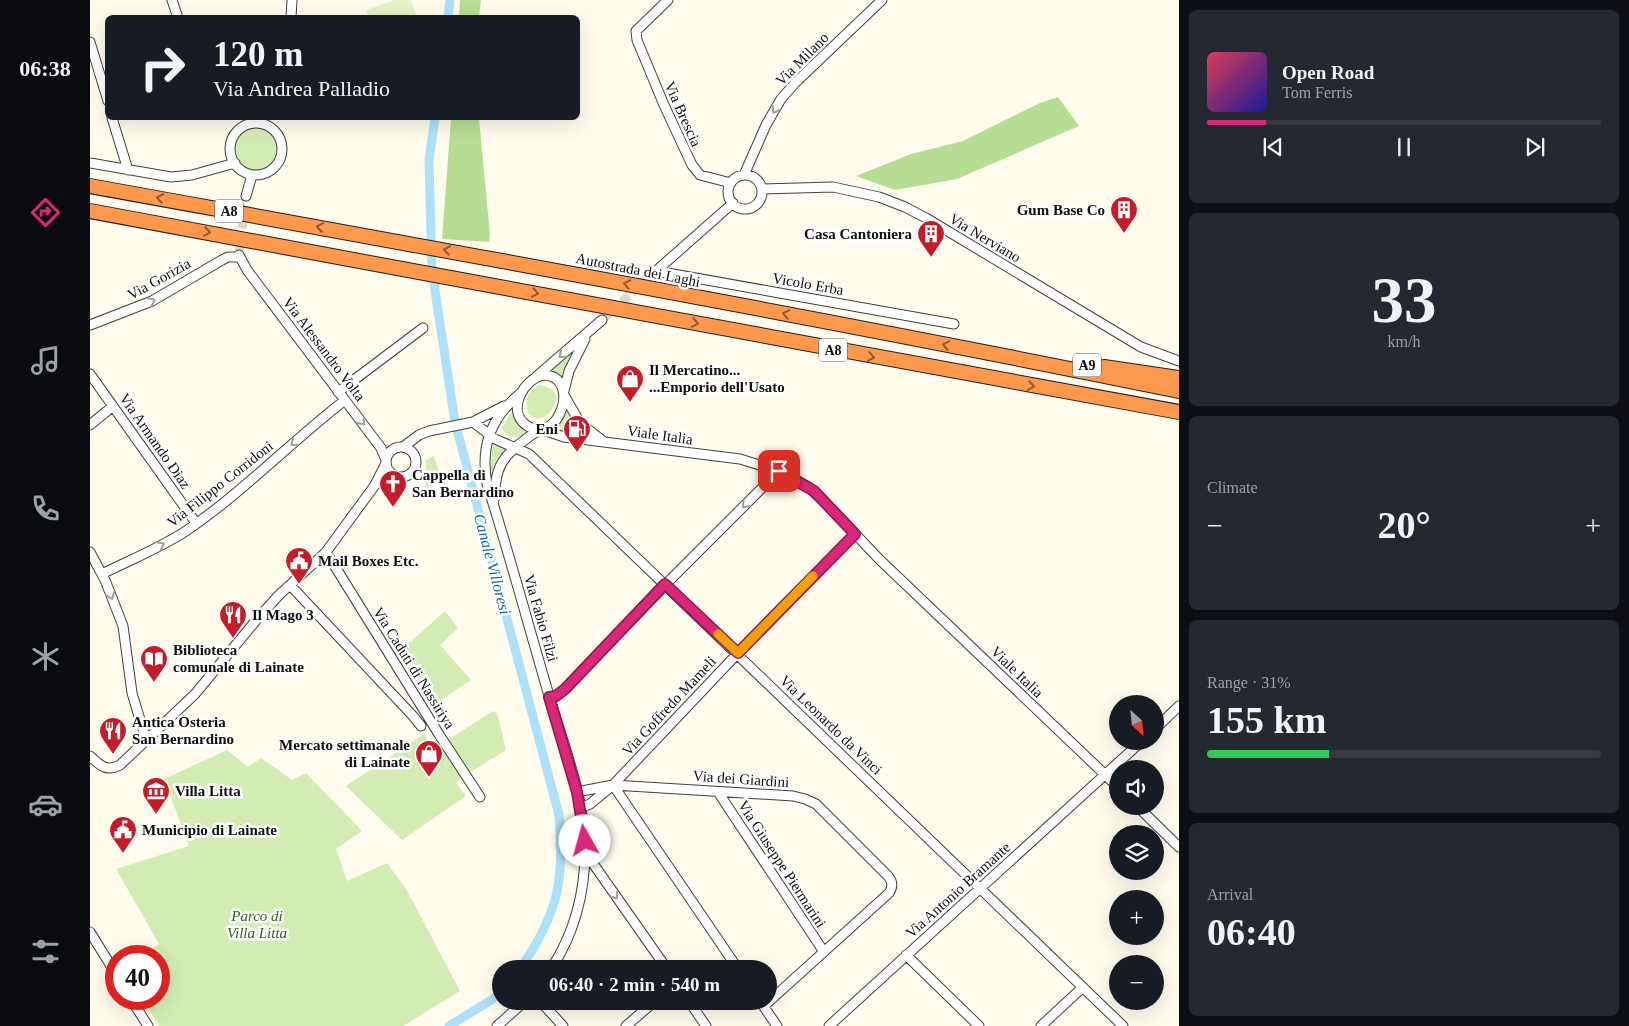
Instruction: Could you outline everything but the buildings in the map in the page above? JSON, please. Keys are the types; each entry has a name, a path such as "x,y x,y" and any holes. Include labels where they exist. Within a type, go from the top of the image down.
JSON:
{"highway":[{"name":"Autostrada dei Laghi","path":"90,186 494,259 994,354 1179,392"},
{"name":"A8","path":"90,211 843,352 1179,412"},
{"name":"A9","path":"994,354 1179,378"}],"street":[{"path":"172,0 177,15"},
{"path":"291,15 292,0"},
{"name":"Via Brescia","path":"668,0 636,31 637,40 692,165 700,175 731,183"},
{"name":"Via Milano","path":"744,175 766,125 781,99 795,83 882,0"},
{"path":"90,42 105,91"},
{"path":"113,120 128,170"},
{"path":"269,122 280,140 281,155 274,168 260,175 252,175 239,169 230,150 234,137 243,127 269,122"},
{"path":"90,163 171,177 192,175 235,163"},
{"path":"246,196 252,175"},
{"path":"744,175 749,175 758,180 762,189 761,198 755,206 746,208 733,203 729,191 734,179 744,175"},
{"name":"Via Nerviano","path":"762,189 833,187 879,197 905,207 1141,347 1179,361"},
{"name":"Vicolo Erba","path":"733,203 656,271 954,324"},
{"name":"Via Gorizia","path":"90,326 152,301 228,257 239,256"},
{"name":"Via Alessandro Volta","path":"239,256 247,270 381,448 386,462"},
{"path":"589,332 573,361 556,422 540,429 528,426 520,418 517,408 522,392 535,378 602,320"},
{"path":"338,392 424,328"},
{"name":"Via Armando Diaz","path":"90,374 196,523"},
{"path":"535,378 544,375 552,376 560,382 564,394"},
{"name":"Via Fabio Filzi","path":"522,392 508,403 497,418 490,434 484,459 487,484 577,792 585,841 581,899 576,918 556,960"},
{"name":"Viale Italia","path":"564,394 580,423 603,441"},
{"name":"Via Filippo Corridoni","path":"102,574 168,542 196,523 228,499 345,400"},
{"path":"90,756 99,766 110,769 116,768 124,763 195,694 258,618 326,552 375,485 388,455 393,450 403,447 428,432 473,422 508,403"},
{"path":"90,425 113,406"},
{"name":"Via Leonardo da Vinci","path":"473,422 501,442 529,454 539,463 1123,1026"},
{"name":"Viale Italia","path":"540,429 564,437 603,441 762,465 798,481 835,513 1109,779"},
{"name":"Via Fabio Filzi","path":"494,505 498,469 503,460 540,429"},
{"path":"386,462 389,472 396,476 404,477 412,473 416,463 414,450 428,432"},
{"path":"403,447 414,454"},
{"path":"549,697 556,696 565,689 665,584 779,471"},
{"path":"375,485 396,476"},
{"name":"Via Goffredo Mameli","path":"580,808 590,804 613,785 738,653 858,537"},
{"path":"90,552 102,574 123,626 132,693 144,733 149,738"},
{"name":"Via Caduti di Nassiriya","path":"326,552 480,797"},
{"path":"290,585 414,716 421,726"},
{"path":"1164,720 1179,706"},
{"name":"Via Antonio Bramante","path":"829,1026 1132,750"},
{"path":"577,792 613,785 732,960"},
{"name":"Via dei Giardini","path":"613,785 793,796 805,799 816,804 890,879 892,888 889,893 777,991"},
{"name":"Via Giuseppe Piermarini","path":"718,792 824,952"},
{"path":"1146,815 1179,847"},
{"path":"585,859 592,862 661,960"},
{"path":"92,938 105,958"},
{"path":"906,955 975,1025"},
{"path":"1042,1026 1083,987"},
{"path":"139,1010 148,1026"},
{"path":"496,1026 515,1010"},
{"path":"548,1010 563,1026"},
{"path":"626,1026 645,1010"},
{"path":"695,1010 706,1026"},
{"path":"766,1010 777,1026"}],"green space":[{"path":"395,0 411,0 417,15 368,15 366,10"},
{"path":"460,0 481,0 479,15 459,15"},
{"path":"1058,97 1079,126 957,179 895,190 856,176 911,154 963,141 1040,103"},
{"path":"451,120 479,120 490,235 489,242 442,239"},
{"path":"252,128 260,128 272,134 278,150 272,166 260,172 252,172 240,166 234,154 234,146 240,134"},
{"path":"572,352 563,380 549,372"},
{"path":"539,385 550,388 557,398 550,412 545,417 537,419 529,414 527,401 529,393"},
{"path":"513,409 520,425 529,432 517,437 507,435 502,428"},
{"path":"567,411 573,422 585,436 551,431"},
{"path":"494,443 508,450 497,460 490,479 492,449"},
{"path":"434,456 442,481 425,488 426,460"},
{"path":"445,611 458,628 440,645 471,680 430,707 397,654"},
{"path":"493,711 497,713 506,750 469,773 448,740"},
{"path":"424,734 434,749 440,745 462,778 456,783 466,796 402,840 346,786"},
{"name":"Parco di Villa Litta","path":"227,750 248,767 261,758 292,780 306,773 362,831 336,849 347,881 387,863 408,892 460,991 403,1026 159,1026 150,1010 170,1010 170,945 158,945 159,944 116,869 189,846 164,779"}],"waterway":[{"name":"Canale Villoresi","path":"448,15 450,0"},
{"name":"Canale Villoresi","path":"435,120 429,160 432,271 455,422 559,815 561,859 556,896 543,931 526,960"},
{"name":"Canale Villoresi","path":"449,1026 492,1000"}],"tunnel":[{"path":"239,255 246,196"},
{"path":"602,320 656,271"}],"slow traffic":[{"path":"718,634 738,653 813,576"}],"place":[{"name":"Gum Base Co","path":"1124,234"},
{"name":"Casa Cantoniera","path":"931,258"},
{"name":"Il Mercatino... ...Emporio dell'Usato","path":"630,403"},
{"name":"Eni","path":"577,453"},
{"name":"Cappella di San Bernardino","path":"393,508"},
{"name":"Mail Boxes Etc.","path":"299,585"},
{"name":"Il Mago 3","path":"233,639"},
{"name":"Biblioteca comunale di Lainate","path":"154,683"},
{"name":"Antica Osteria San Bernardino","path":"113,755"},
{"name":"Mercato settimanale di Lainate","path":"429,778"},
{"name":"Villa Litta","path":"156,815"},
{"name":"Municipio di Lainate","path":"123,854"}],"route":[{"path":"585,841 577,792 549,697 561,693 665,584 738,653 855,534 814,491 779,471"}]}
